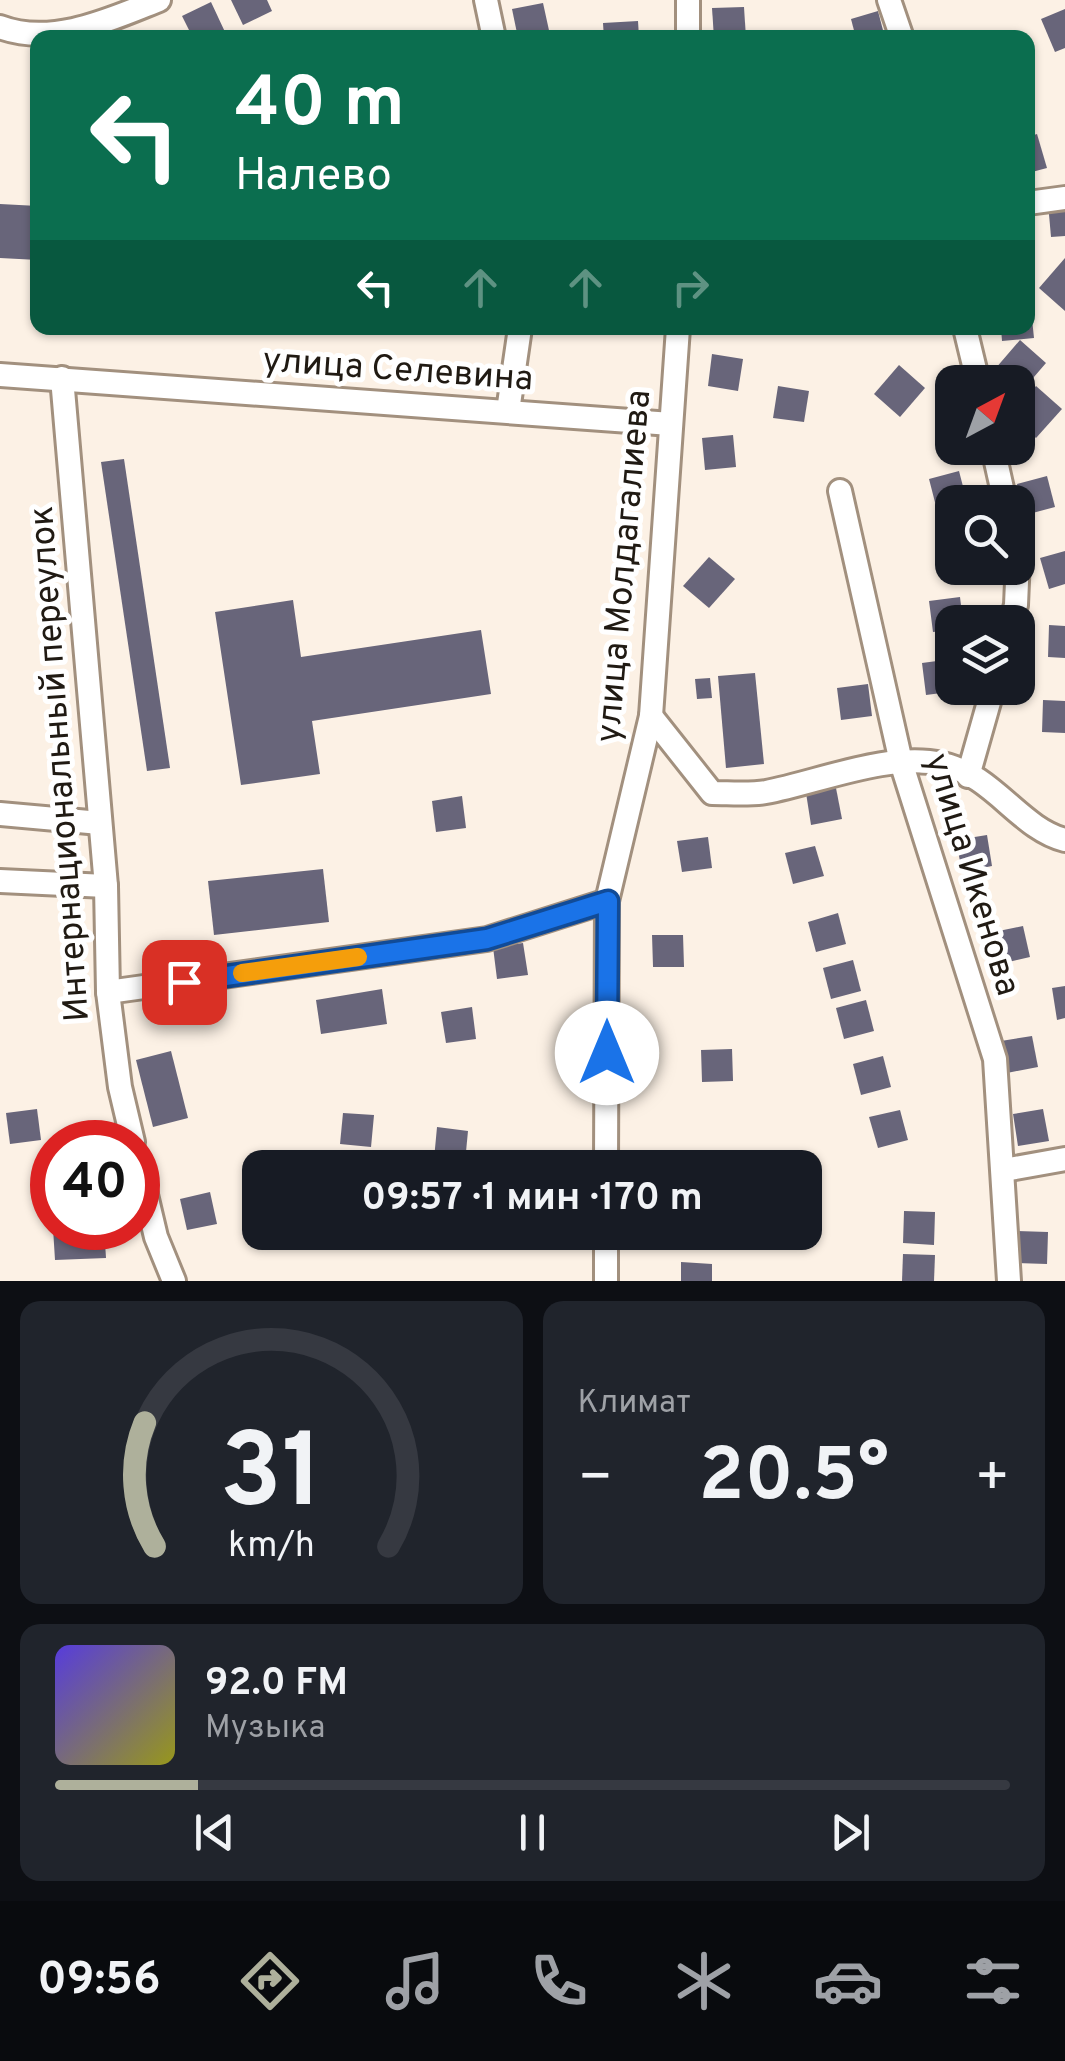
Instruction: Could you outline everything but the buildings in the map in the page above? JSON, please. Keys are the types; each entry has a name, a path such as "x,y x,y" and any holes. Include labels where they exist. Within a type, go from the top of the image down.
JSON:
{"street":[{"path":"69,30 100,24 159,0"},
{"path":"486,0 492,30"},
{"path":"688,0 688,30"},
{"path":"889,0 899,30"},
{"path":"0,28 30,34"},
{"path":"1035,202 1065,198"},
{"path":"508,412 519,335"},
{"name":"улица Молдагалиева","path":"606,1150 608,901 651,716 677,335"},
{"path":"967,335 974,365"},
{"name":"улица Селевина","path":"0,376 671,424"},
{"name":"Интернациональный переулок","path":"62,378 106,886 108,992 128,1120"},
{"name":"улица Икенова","path":"840,492 900,762 995,1060 1009,1281"},
{"name":"улица Икенова","path":"968,776 988,705"},
{"path":"651,716 712,793 762,793 900,762 943,764 992,787 1046,836 1065,840"},
{"path":"0,814 100,824"},
{"path":"0,881 106,886"},
{"path":"108,992 487,939 608,901"},
{"path":"1004,1170 1065,1158"},
{"path":"160,1246 174,1281"},
{"path":"606,1250 606,1281"}],"slow traffic":[{"path":"242,973 358,957"}],"route":[{"path":"184,982 487,939 608,901 607,1053"}]}
